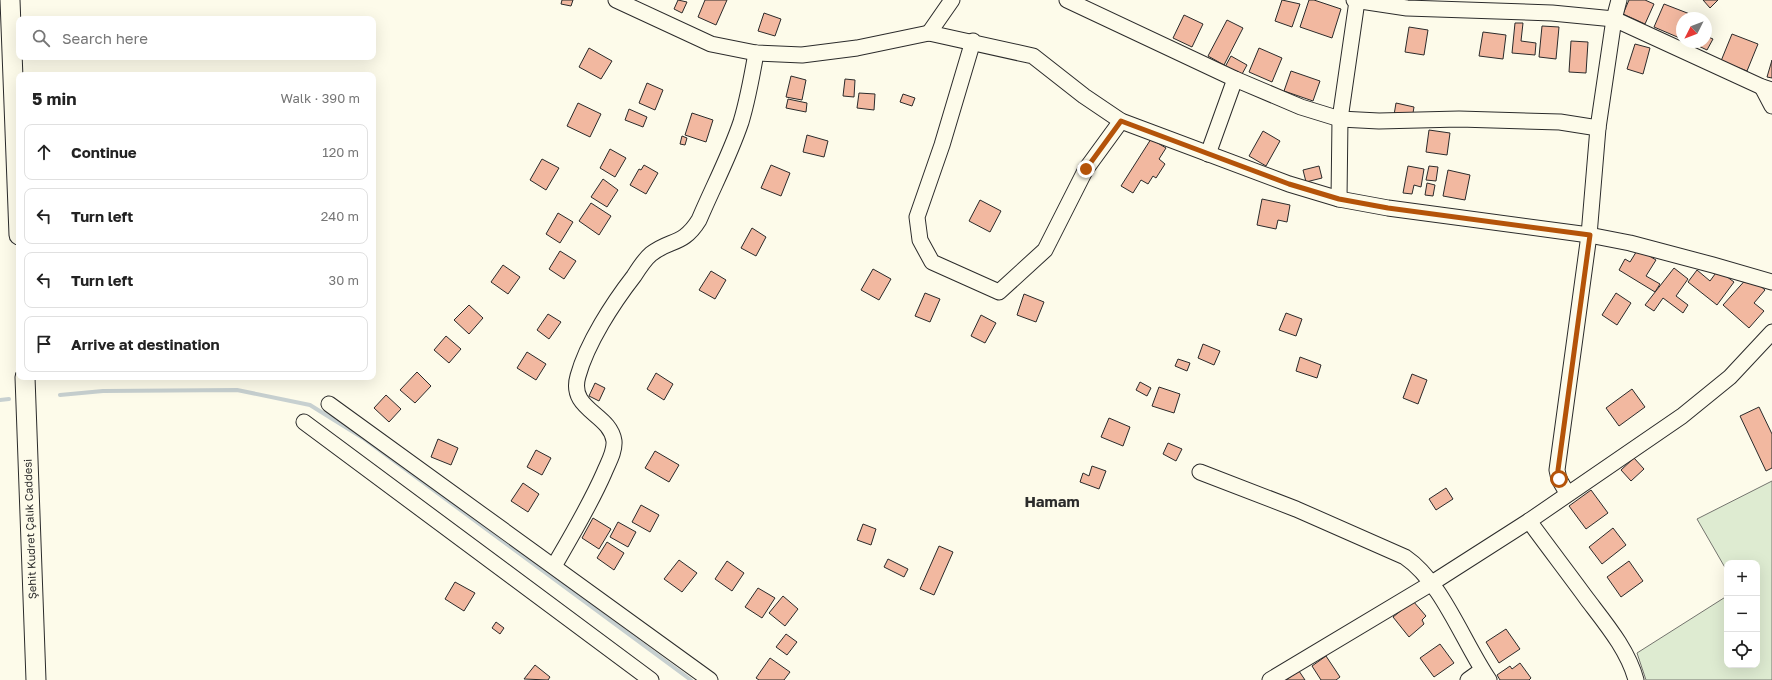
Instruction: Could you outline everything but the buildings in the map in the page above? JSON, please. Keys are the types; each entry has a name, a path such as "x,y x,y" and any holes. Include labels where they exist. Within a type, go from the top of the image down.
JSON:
{"main road":[{"path":"10,0 16,157"},
{"name":"Şehit Kudret Çalık Caddesi","path":"25,380 36,680"}],"street":[{"path":"616,0 711,44 756,53 802,55 857,48 929,33 973,41 1033,56 1084,96 1121,121 1289,184 1339,199 1388,208 1590,235 1665,252 1772,282"},
{"path":"929,33 952,0"},
{"path":"1067,0 1235,79 1301,107 1340,118 1379,121 1459,119 1552,122 1598,128"},
{"path":"1339,199 1340,118 1355,0 1552,13 1614,19 1767,88 1772,106"},
{"path":"1567,493 1559,479 1558,470 1590,235 1598,128 1614,19 1619,0"},
{"path":"973,41 942,145 916,217 920,240 932,262 1000,292 1045,250 1086,169 1121,121"},
{"path":"554,566 591,503 613,451 614,440 608,427 580,400 576,388 578,375 610,310 644,262 658,249 681,240 694,228 699,220 741,122 746,105 756,53"},
{"path":"1208,154 1235,79"},
{"path":"1270,680 1432,583 1529,521 1567,493 1604,470 1705,398 1730,377 1772,332"},
{"path":"328,404 710,680"},
{"path":"304,422 651,680"},
{"path":"1200,472 1296,509 1405,557 1415,564 1432,583 1485,675 1468,680"},
{"path":"1529,521 1606,624 1621,647 1636,680"}],"green space":[{"path":"1772,481 1772,680 1646,680 1637,653 1724,598 1724,668 1760,668 1760,560 1724,560 1724,566 1697,519"}],"waterway":[{"path":"60,395 103,391 237,390 310,405 363,438 691,680"},
{"path":"0,400 9,399"}],"district":[{"name":"Hamam","path":"1052,502"}],"route":[{"path":"1086,169 1121,121 1289,184 1339,199 1388,208 1590,235 1558,470 1559,479"}]}
